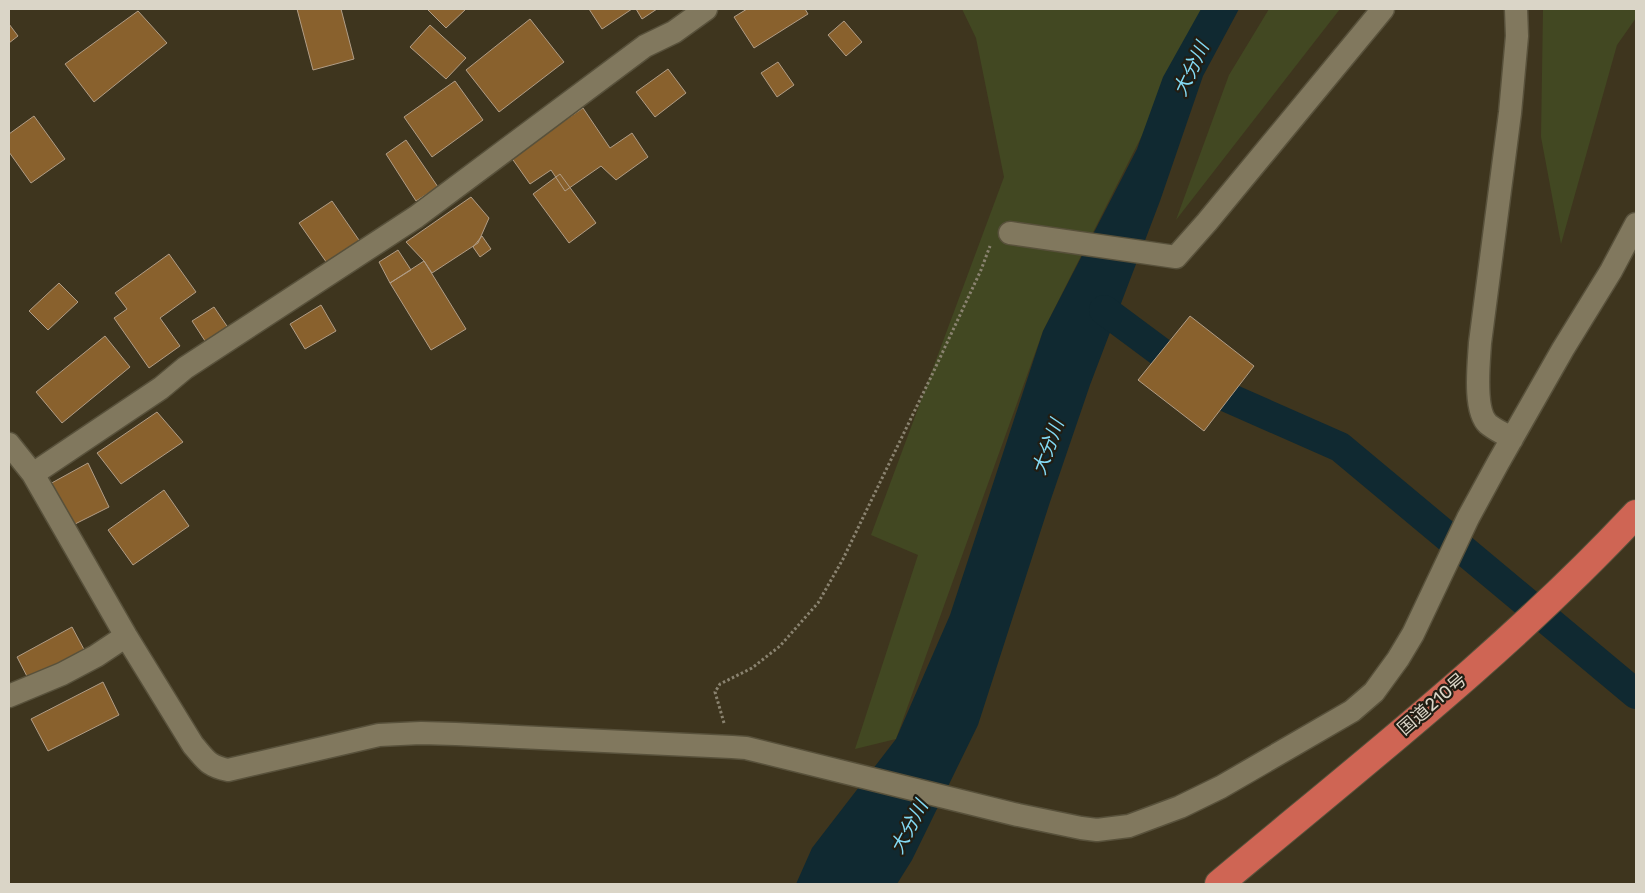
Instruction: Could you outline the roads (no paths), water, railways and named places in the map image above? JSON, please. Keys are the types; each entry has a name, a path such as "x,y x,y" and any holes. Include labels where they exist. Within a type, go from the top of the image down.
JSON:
{"highway":[{"name":"国道210号","path":"1219,884 1505,641 1571,582 1636,514"}],"street":[{"path":"34,474 161,388 185,368 416,217 645,46 674,32 706,9"},
{"path":"1010,233 1176,256 1383,9"},
{"path":"1512,439 1487,423 1482,414 1478,377 1480,343 1510,113 1517,36 1516,9"},
{"path":"9,444 34,474 126,636 193,745 214,767 228,770 379,735 402,734 732,747 746,748 1018,815 1081,828 1097,830 1128,826 1180,807 1208,794 1352,711 1374,692 1398,659 1413,634 1468,518 1563,349 1611,271 1636,224"},
{"path":"9,696 62,674 96,656 126,636"}],"water":[{"name":"大分川","path":"1201,9 1239,9 1203,76 1160,201 1090,385 978,725 912,860 897,884 796,884 812,848 896,739 950,615 1043,331 1137,149 1163,77"}],"waterway":[{"path":"1104,310 1213,391 1340,447 1636,694"}]}
